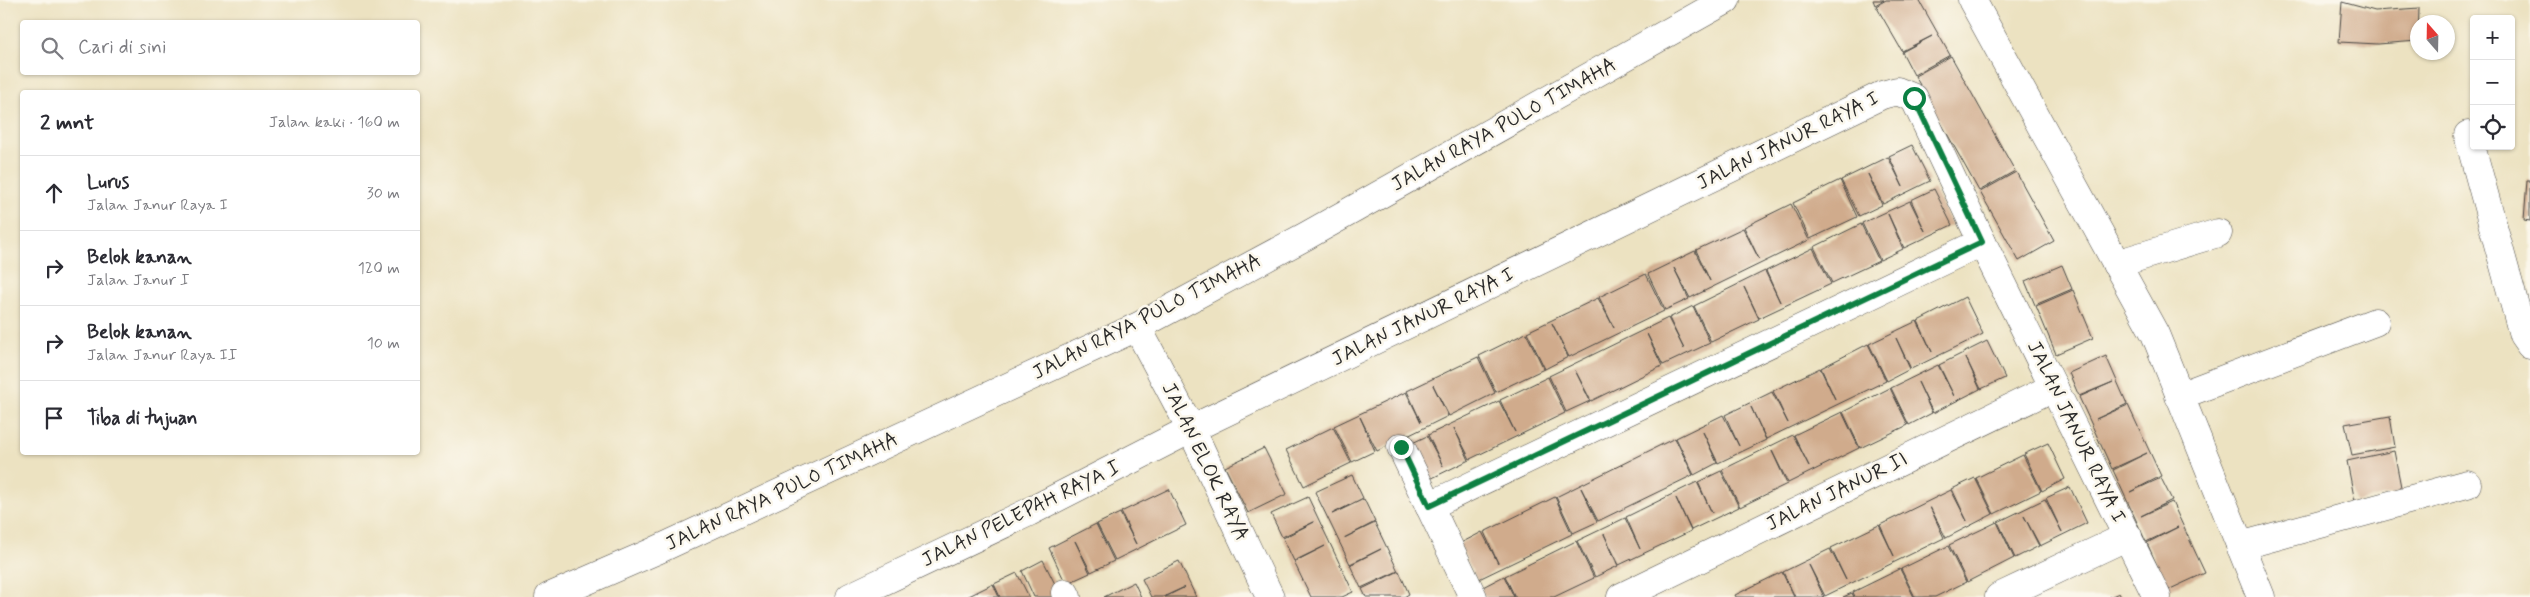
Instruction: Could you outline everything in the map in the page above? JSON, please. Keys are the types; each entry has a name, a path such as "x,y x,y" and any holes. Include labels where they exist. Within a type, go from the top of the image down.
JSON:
{"street":[{"name":"JALAN RAYA PULO TIMAHA","path":"549,597 664,546 1137,327 1306,236 1726,0"},
{"path":"1972,0 2155,334 2261,597"},
{"name":"JALAN JANUR RAYA I","path":"1191,429 1889,93 1897,91 1914,98 1982,242 2157,597"},
{"path":"2468,135 2523,335 2530,345"},
{"path":"2116,264 2218,233"},
{"path":"1429,506 1982,242"},
{"path":"2179,396 2375,322"},
{"name":"JALAN ELOK RAYA","path":"1137,327 1191,429 1270,597"},
{"name":"JALAN JANUR II","path":"1621,597 2054,387"},
{"name":"JALAN PELEPAH RAYA I","path":"850,597 1029,512 1191,429"},
{"path":"1401,447 1473,597"},
{"path":"2240,546 2467,484"},
{"path":"1999,597 2128,536"}],"building":[{"path":"1873,0 1884,0 1875,5"},
{"path":"1886,0 1919,0 1950,55 1914,75 1902,52 1932,36 1902,51 1876,6"},
{"path":"2342,2 2375,11 2419,8 2419,15 2410,15 2410,42 2378,44 2339,42"},
{"path":"1951,56 2015,171 1979,191 1915,76"},
{"path":"1912,145 1930,181 1883,204 1868,174 1882,205 1859,216 1841,180 1888,157 1903,187 1889,156"},
{"path":"2016,172 2054,241 2019,261 1980,192"},
{"path":"1840,180 1857,217 1810,239 1793,203"},
{"path":"2527,180 2530,180 2530,221 2524,220"},
{"path":"1934,189 1952,225 1904,248 1888,214 1903,249 1880,260 1862,223 1910,201 1925,231 1911,200"},
{"path":"1791,204 1809,240 1690,298 1674,268 1689,299 1665,310 1648,274 1695,251 1710,281 1696,250 1743,228 1759,259 1744,227"},
{"path":"1861,224 1879,261 1832,283 1814,247"},
{"path":"1813,248 1831,284 1759,318 1744,287 1759,319 1711,342 1694,306 1765,271 1780,302 1766,271"},
{"path":"2062,265 2072,289 2035,305 2025,281"},
{"path":"1646,274 1664,311 1569,357 1552,323 1568,357 1545,369 1527,332 1598,298 1614,328 1599,297"},
{"path":"2073,290 2093,338 2056,354 2036,306"},
{"path":"1965,297 1983,334 1911,369 1896,338 1910,369 1887,381 1869,344 1917,321 1932,352 1918,321"},
{"path":"1693,306 1710,343 1663,365 1647,334 1662,366 1591,401 1575,370 1590,401 1566,412 1549,376 1668,318 1684,349 1669,318"},
{"path":"1526,333 1544,369 1496,392 1479,356"},
{"path":"1987,341 2005,378 1981,389 1966,358 1980,389 1933,413 1918,382 1932,413 1909,425 1891,388 1938,365 1954,396 1939,365"},
{"path":"1868,344 1886,381 1766,439 1751,407 1766,440 1718,463 1703,432 1717,463 1694,475 1676,438 1723,415 1739,446 1725,415 1772,392 1788,423 1773,391 1820,368 1835,399 1821,368"},
{"path":"2106,356 2127,404 2096,419 2128,405 2161,476 2130,492 2161,478 2172,500 2141,516 2172,502 2205,573 2168,590 2147,543 2178,527 2146,542 2113,470 2147,453 2112,469 2079,397 2113,382 2079,396 2069,373"},
{"path":"1478,357 1495,393 1449,416 1433,385 1448,416 1377,451 1360,417 1375,451 1352,462 1334,426 1406,392 1421,422 1407,391"},
{"path":"1548,377 1565,413 1470,459 1454,428 1469,460 1422,483 1404,447 1427,436 1443,466 1428,435 1499,401 1515,432 1500,400"},
{"path":"1890,388 1908,425 1860,448 1843,412"},
{"path":"1842,412 1859,448 1788,483 1772,451 1787,484 1740,507 1722,470 1793,435 1809,466 1794,435"},
{"path":"2390,416 2395,447 2352,455 2345,424"},
{"path":"1333,427 1351,463 1304,486 1286,450"},
{"path":"1675,438 1693,475 1598,521 1581,488 1597,522 1573,533 1556,497"},
{"path":"2048,443 2065,479 2042,491 2024,454"},
{"path":"1264,448 1287,494 1248,513 1225,467"},
{"path":"2394,451 2402,492 2355,502 2347,461"},
{"path":"2023,455 2041,491 1994,514 1976,478"},
{"path":"1721,471 1739,507 1691,530 1676,498 1691,531 1619,565 1604,534 1618,566 1595,577 1577,541 1625,518 1640,549 1626,517 1697,482 1712,513 1698,482"},
{"path":"1352,475 1363,498 1332,514 1364,499 1375,522 1344,538 1375,523 1398,571 1361,588 1350,565 1381,549 1350,564 1315,492"},
{"path":"1975,478 1993,514 1946,538 1930,507 1944,538 1825,596 1809,565 1824,597 1795,597 1783,572 1830,549 1846,580 1831,548 1879,525 1894,556 1880,525 1951,490 1967,521 1952,489"},
{"path":"2070,487 2087,523 2040,546 2024,516 2039,546 2015,558 1998,522 2045,499 2062,532 2046,498"},
{"path":"1169,489 1186,525 1115,560 1097,524 1120,513 1136,544 1121,512"},
{"path":"1308,497 1353,592 1342,597 1311,597 1294,562 1325,546 1294,561 1283,538 1314,522 1282,537 1271,514"},
{"path":"1555,497 1572,534 1477,580 1459,544 1482,532 1498,563 1484,532"},
{"path":"1997,522 2014,558 1967,582 1949,545"},
{"path":"1096,524 1114,561 1091,572 1075,541 1090,573 1066,584 1049,548"},
{"path":"1576,541 1594,578 1554,597 1515,597 1505,576"},
{"path":"1948,546 1966,582 1935,597 1915,597 1901,569"},
{"path":"1043,560 1060,597 1034,597 1022,571"},
{"path":"1179,561 1196,597 1165,597 1185,587 1163,597 1151,597 1142,579"},
{"path":"1900,569 1914,597 1855,597 1853,592"},
{"path":"1399,571 1409,594 1404,597 1366,597 1362,589"},
{"path":"1782,572 1794,597 1736,597 1735,595"},
{"path":"1017,573 1029,597 1000,597 994,584"},
{"path":"1504,576 1514,597 1485,597 1481,588"},
{"path":"1134,582 1141,597 1104,597"},
{"path":"993,584 999,597 967,597"},
{"path":"1852,593 1854,597 1843,597"},
{"path":"2119,593 2121,597 2110,597"}],"route":[{"path":"1401,447 1429,506 1982,242 1914,98"}]}
